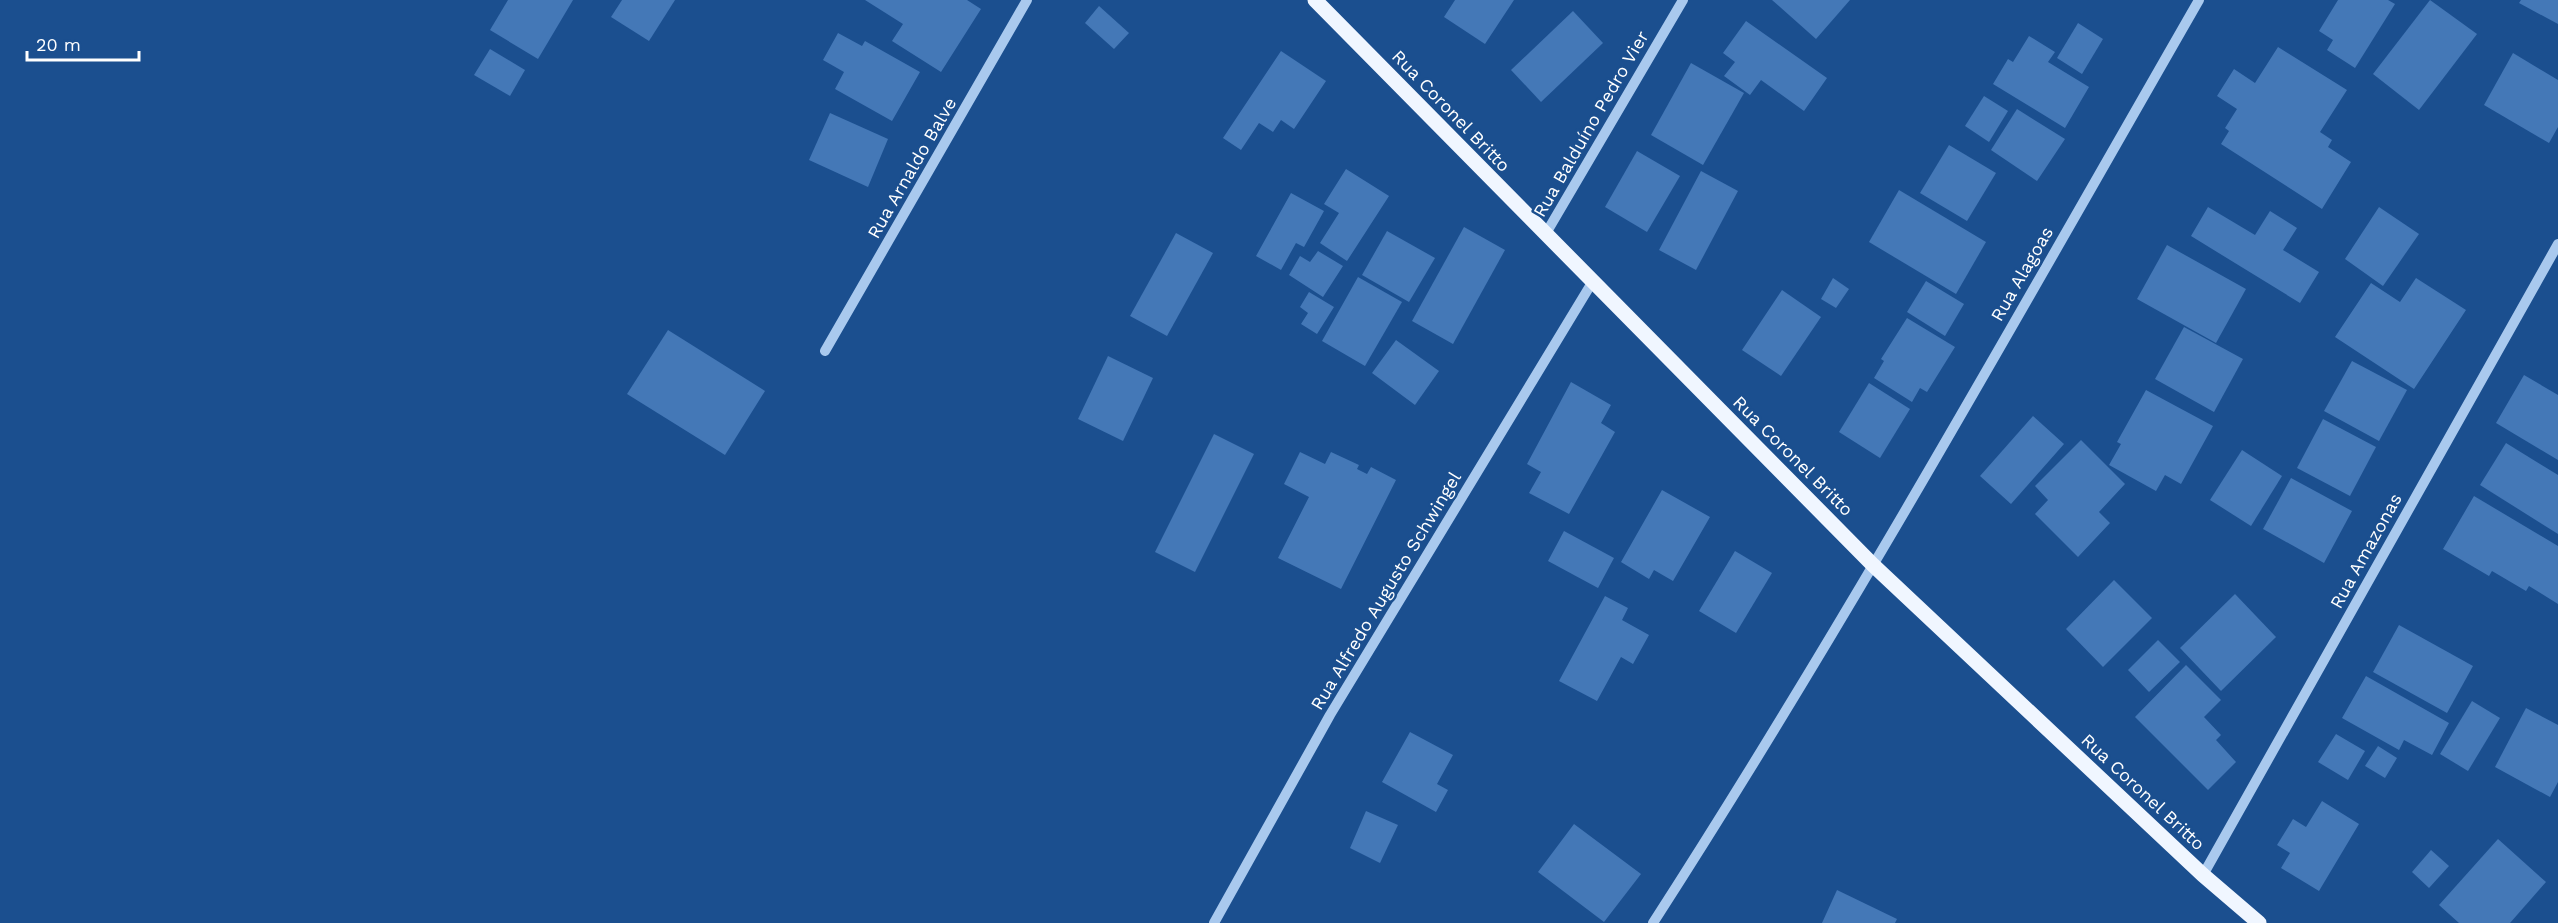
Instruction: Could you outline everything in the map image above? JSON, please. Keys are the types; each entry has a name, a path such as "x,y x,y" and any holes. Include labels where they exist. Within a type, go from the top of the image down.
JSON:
{"main road":[{"name":"Rua Coronel Britto","path":"1315,0 1873,565 2203,875 2259,923"}],"street":[{"name":"Rua Arnaldo Balve","path":"825,351 1027,0"},
{"name":"Rua Balduíno Pedro Vier","path":"1545,235 1683,0"},
{"name":"Rua Alagoas","path":"1653,923 1743,783 1873,565 2199,0"},
{"name":"Rua Amazonas","path":"2203,875 2558,244"},
{"name":"Rua Alfredo Augusto Schwingel","path":"1214,923 1330,715 1593,281"}],"building":[{"path":"508,0 573,0 538,59 490,30"},
{"path":"622,0 675,0 649,41 611,17"},
{"path":"865,0 967,0 981,9 941,72 892,41 903,24"},
{"path":"1455,0 1514,0 1485,44 1444,17"},
{"path":"1772,0 1850,0 1816,39"},
{"path":"2338,0 2388,0 2395,4 2355,68 2327,50 2333,40 2319,31"},
{"path":"2430,0 2477,34 2419,110 2373,74"},
{"path":"2521,0 2558,0 2558,24 2519,3"},
{"path":"1099,6 1129,33 1114,49 1085,23"},
{"path":"1573,11 1603,43 1541,102 1511,70"},
{"path":"1746,21 1827,78 1804,111 1761,80 1750,95 1724,76 1735,62 1723,53"},
{"path":"2078,23 2103,39 2082,74 2057,58"},
{"path":"838,33 862,46 865,41 920,72 892,121 835,89 844,72 823,60"},
{"path":"2029,36 2055,52 2048,62 2089,87 2065,128 1993,84 2008,59 2013,62"},
{"path":"2278,47 2347,90 2320,132 2332,140 2328,147 2351,162 2322,209 2221,144 2229,131 2225,128 2237,109 2217,96 2234,69 2255,83"},
{"path":"490,49 525,70 510,96 474,75"},
{"path":"1281,51 1326,81 1294,129 1281,120 1273,132 1259,123 1241,150 1223,138"},
{"path":"2513,53 2558,80 2558,127 2549,143 2484,105"},
{"path":"1691,63 1744,93 1703,165 1651,135"},
{"path":"1984,96 2008,111 1989,142 1965,126"},
{"path":"2017,109 2065,139 2037,181 1991,150"},
{"path":"830,113 888,139 868,187 809,160"},
{"path":"1949,145 1996,173 1967,221 1920,193"},
{"path":"1637,151 1680,176 1647,232 1605,207"},
{"path":"1346,169 1389,196 1347,261 1320,243 1339,213 1324,204"},
{"path":"1701,171 1738,191 1696,270 1659,250"},
{"path":"1899,190 1986,242 1956,294 1869,242"},
{"path":"1291,193 1324,211 1304,247 1296,243 1281,270 1256,256"},
{"path":"2208,207 2255,235 2270,211 2297,228 2283,250 2319,272 2300,303 2191,236"},
{"path":"2379,207 2419,234 2383,286 2345,259"},
{"path":"1464,227 1505,250 1453,344 1412,321"},
{"path":"1387,231 1435,258 1409,302 1362,275"},
{"path":"1176,233 1213,253 1167,336 1130,316"},
{"path":"2167,245 2246,289 2216,343 2137,299"},
{"path":"1318,251 1343,266 1323,297 1289,275 1300,256 1310,262"},
{"path":"1358,277 1402,302 1365,366 1322,341"},
{"path":"1833,278 1849,289 1836,308 1821,299"},
{"path":"2416,278 2466,310 2414,389 2335,337 2371,283 2400,302"},
{"path":"1926,281 1964,304 1945,336 1907,312"},
{"path":"1782,290 1821,317 1781,376 1742,350"},
{"path":"1309,292 1334,307 1317,334 1301,324 1308,313 1300,307"},
{"path":"1907,318 1955,347 1927,392 1920,388 1912,402 1874,378 1884,361 1881,359"},
{"path":"2184,327 2243,359 2214,412 2155,379"},
{"path":"668,330 765,391 725,455 627,394"},
{"path":"1396,340 1439,371 1415,405 1372,373"},
{"path":"1108,356 1153,378 1123,441 1078,419"},
{"path":"2352,361 2407,390 2379,441 2324,411"},
{"path":"2524,375 2558,395 2558,460 2496,423"},
{"path":"1571,382 1611,405 1601,423 1615,432 1569,514 1529,493 1541,472 1527,464"},
{"path":"1869,383 1910,409 1880,458 1839,432"},
{"path":"2146,390 2213,426 2181,484 2165,475 2156,491 2109,465 2121,444 2117,442"},
{"path":"2033,416 2064,444 2011,504 1980,476"},
{"path":"2323,419 2376,447 2350,496 2297,468"},
{"path":"1214,434 1254,454 1195,572 1155,552"},
{"path":"2081,440 2125,484 2099,512 2110,523 2078,557 2035,514 2048,500 2035,486"},
{"path":"2506,443 2558,475 2558,534 2480,485"},
{"path":"2242,450 2282,476 2251,526 2210,500"},
{"path":"1300,452 1325,464 1331,452 1359,465 1357,469 1367,474 1371,467 1396,480 1341,589 1278,558 1309,497 1284,484"},
{"path":"2291,478 2352,511 2324,563 2263,529"},
{"path":"1662,490 1710,517 1673,581 1654,570 1649,579 1621,562"},
{"path":"2474,496 2558,546 2558,604 2529,586 2526,591 2492,571 2489,576 2443,549"},
{"path":"1564,531 1614,558 1598,588 1548,561"},
{"path":"1735,551 1772,573 1736,633 1699,611"},
{"path":"2114,580 2152,618 2103,667 2066,629"},
{"path":"2235,594 2276,637 2221,691 2180,648"},
{"path":"1605,596 1628,608 1622,620 1649,635 1633,664 1621,657 1597,701 1559,681"},
{"path":"2399,625 2473,666 2447,713 2373,672"},
{"path":"2158,640 2180,662 2149,692 2128,670"},
{"path":"2186,665 2221,700 2204,717 2221,735 2216,740 2236,762 2208,790 2135,717"},
{"path":"2366,676 2449,723 2432,755 2404,740 2399,750 2342,718"},
{"path":"2472,701 2500,718 2468,771 2440,754"},
{"path":"2526,708 2558,725 2558,782 2550,797 2495,767"},
{"path":"1410,732 1453,755 1437,784 1448,790 1436,812 1382,782"},
{"path":"2336,734 2365,751 2348,780 2318,762"},
{"path":"2378,746 2397,758 2385,778 2365,766"},
{"path":"2322,801 2359,824 2319,891 2281,868 2290,853 2277,845 2293,819 2306,827"},
{"path":"1366,811 1398,825 1380,863 1350,848"},
{"path":"1574,824 1641,874 1604,922 1538,872"},
{"path":"2498,839 2546,882 2510,923 2459,923 2439,905"},
{"path":"2431,850 2449,866 2429,888 2412,872"},
{"path":"1837,890 1897,919 1895,923 1822,923"}]}
